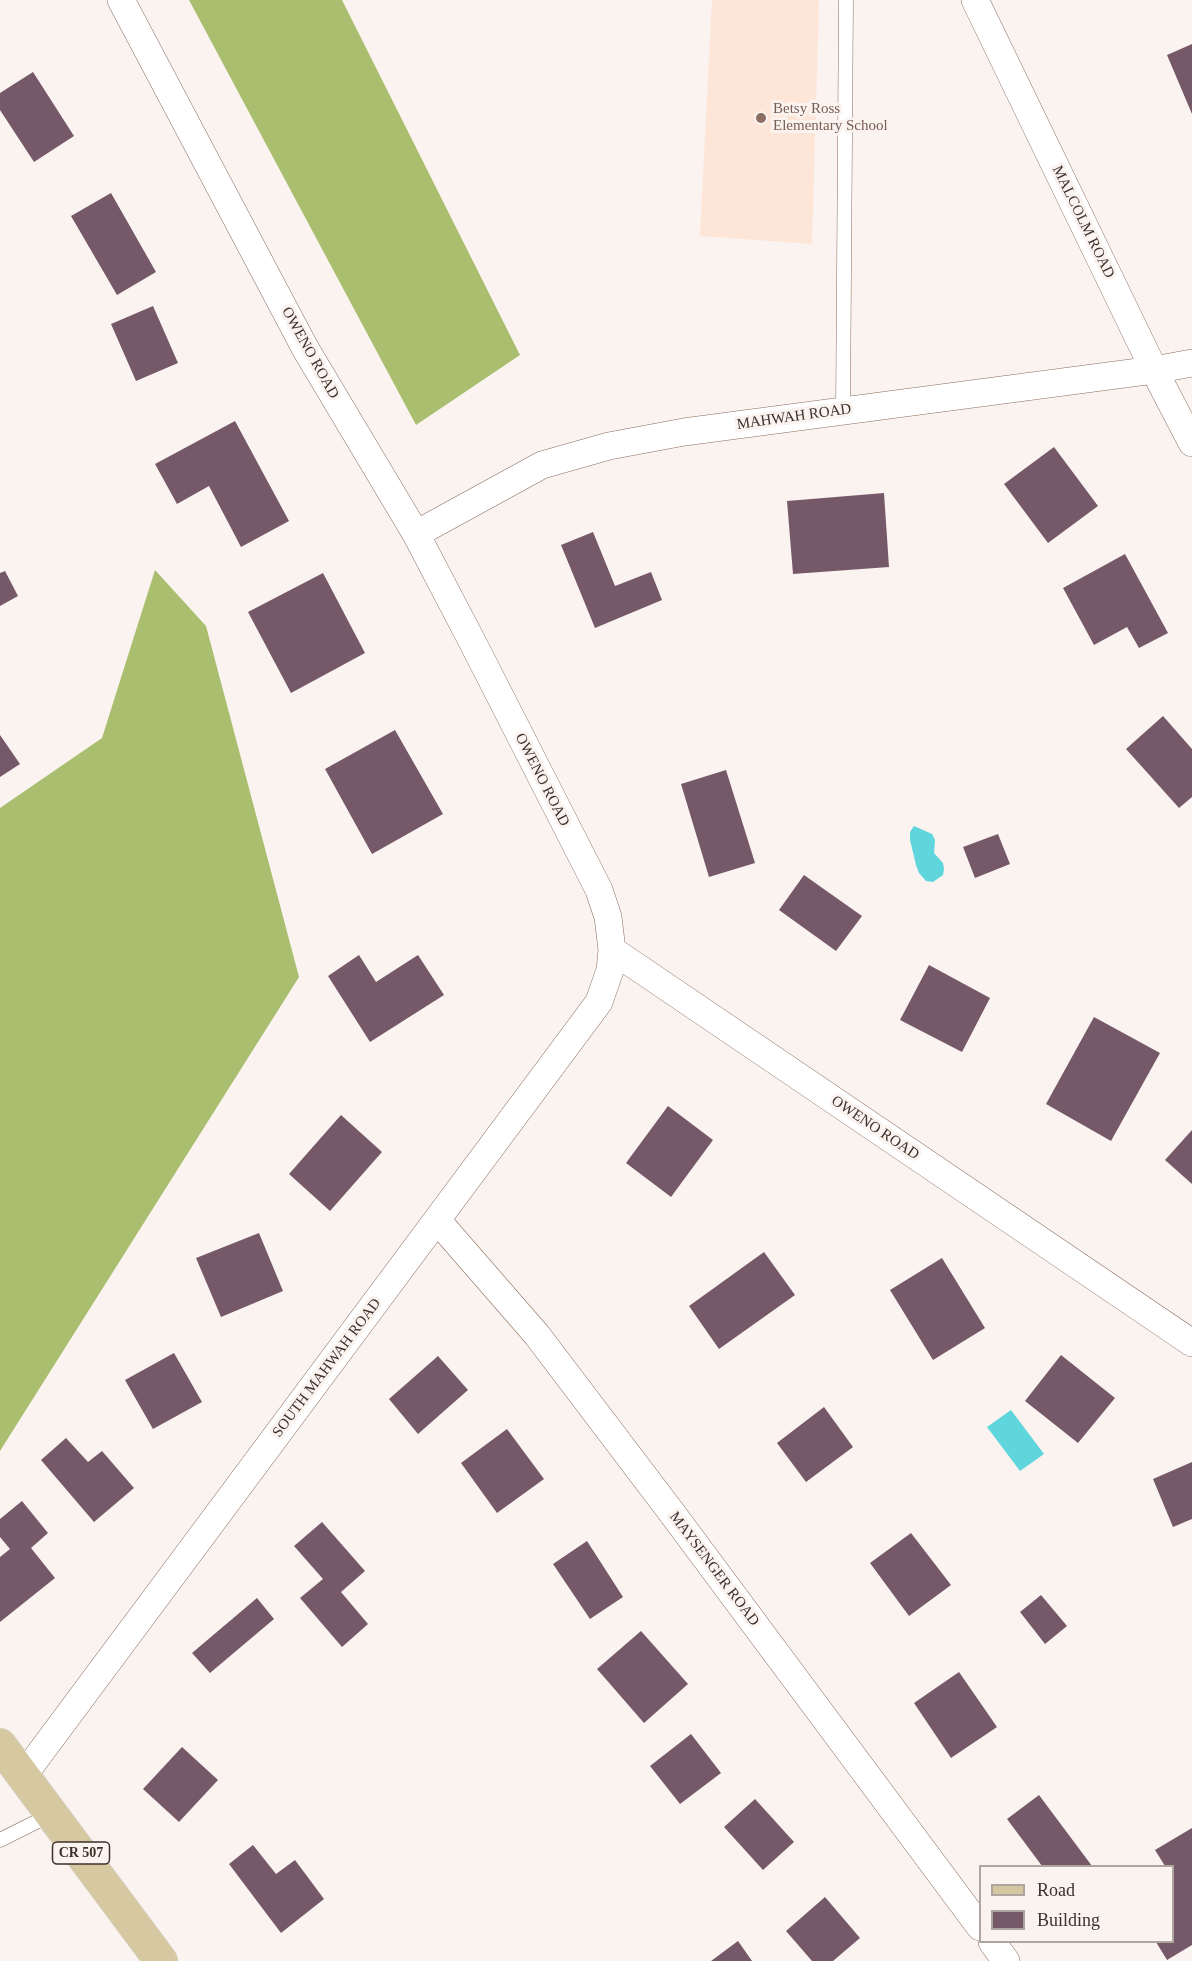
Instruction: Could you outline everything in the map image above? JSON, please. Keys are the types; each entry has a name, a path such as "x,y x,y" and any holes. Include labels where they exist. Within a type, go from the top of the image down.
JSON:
{"main road":[{"name":"CR 507","path":"0,1745 161,1961"}],"street":[{"name":"OWENO ROAD","path":"121,0 305,348 416,534 599,890 609,917 612,950 1192,1343"},
{"name":"MALCOLM ROAD","path":"975,0 1154,370 1192,443"},
{"name":"MAHWAH ROAD","path":"416,534 542,465 609,446 684,432 1154,370 1192,363"},
{"name":"SOUTH MAHWAH ROAD","path":"23,1776 599,1002 609,970 612,950"},
{"name":"MAYSENGER ROAD","path":"437,1220 544,1345 979,1924"},
{"path":"993,1943 1006,1961"}],"lane":[{"path":"843,410 846,0"},
{"path":"0,1840 52,1814"}],"shaded area":[{"name":"Betsy Ross Elementary School","path":"712,0 819,0 812,244 700,236"}],"green space":[{"path":"189,0 342,0 520,355 416,425"},
{"path":"155,570 206,626 299,977 0,1451 0,808 102,738"}],"water":[{"path":"914,826 932,834 935,840 934,853 943,863 943,875 933,882 926,881 916,865 910,840 910,832"},
{"path":"1011,1410 1044,1454 1020,1471 987,1427"}],"building":[{"path":"1192,44 1192,114 1167,55"},
{"path":"33,72 74,136 34,162 0,110 0,93"},
{"path":"111,193 156,272 117,295 71,216"},
{"path":"153,306 178,363 136,381 111,324"},
{"path":"235,421 289,521 241,547 209,486 177,504 155,464"},
{"path":"1054,447 1098,506 1048,543 1004,484"},
{"path":"884,493 889,567 793,574 787,501"},
{"path":"593,532 615,586 651,572 662,600 595,628 561,545"},
{"path":"1125,554 1168,633 1139,648 1127,627 1094,645 1063,588"},
{"path":"5,571 18,596 0,606 0,573"},
{"path":"323,573 365,653 291,693 248,612"},
{"path":"1163,716 1192,749 1192,797 1179,808 1126,749"},
{"path":"395,730 443,814 372,854 325,769"},
{"path":"0,735 20,764 0,777"},
{"path":"726,770 755,863 709,877 681,784"},
{"path":"998,834 1010,864 975,878 963,847"},
{"path":"804,875 862,916 836,951 779,910"},
{"path":"359,955 376,982 418,955 444,995 370,1042 328,976"},
{"path":"929,965 990,998 962,1052 900,1020"},
{"path":"1094,1017 1160,1053 1111,1141 1046,1104"},
{"path":"668,1106 713,1140 671,1197 626,1163"},
{"path":"341,1115 382,1152 330,1211 289,1174"},
{"path":"1192,1130 1192,1184 1165,1160"},
{"path":"259,1233 283,1291 221,1317 196,1258"},
{"path":"764,1252 795,1295 719,1349 689,1306"},
{"path":"942,1258 985,1328 933,1360 890,1290"},
{"path":"174,1353 202,1402 153,1429 125,1380"},
{"path":"1061,1355 1115,1398 1078,1443 1025,1401"},
{"path":"438,1356 468,1390 418,1434 389,1399"},
{"path":"824,1407 853,1447 806,1482 777,1443"},
{"path":"507,1429 544,1479 497,1513 461,1463"},
{"path":"66,1438 88,1462 102,1451 134,1488 94,1522 41,1460"},
{"path":"1192,1462 1192,1519 1173,1527 1153,1479"},
{"path":"22,1501 48,1533 31,1548 55,1578 0,1622 0,1557 10,1549 0,1537 0,1519"},
{"path":"322,1522 365,1571 341,1592 368,1624 342,1647 300,1598 323,1579 294,1546"},
{"path":"911,1533 951,1585 909,1616 870,1563"},
{"path":"587,1541 623,1597 590,1619 553,1564"},
{"path":"1041,1595 1067,1626 1045,1644 1020,1612"},
{"path":"257,1598 274,1619 210,1673 192,1653"},
{"path":"641,1631 688,1684 644,1723 597,1669"},
{"path":"959,1672 997,1727 951,1758 914,1703"},
{"path":"691,1734 721,1773 680,1804 650,1766"},
{"path":"182,1747 218,1780 179,1822 143,1789"},
{"path":"1039,1795 1091,1865 1041,1865 1007,1819"},
{"path":"755,1799 794,1842 763,1870 724,1827"},
{"path":"1192,1828 1192,1945 1167,1960 1157,1943 1174,1943 1174,1865 1164,1865 1155,1850"},
{"path":"253,1845 276,1874 295,1860 324,1899 281,1933 229,1864"},
{"path":"825,1897 860,1938 833,1961 812,1961 786,1931"},
{"path":"738,1941 752,1961 711,1961"}],"place":[{"name":"Betsy Ross Elementary School","path":"761,118"}]}
